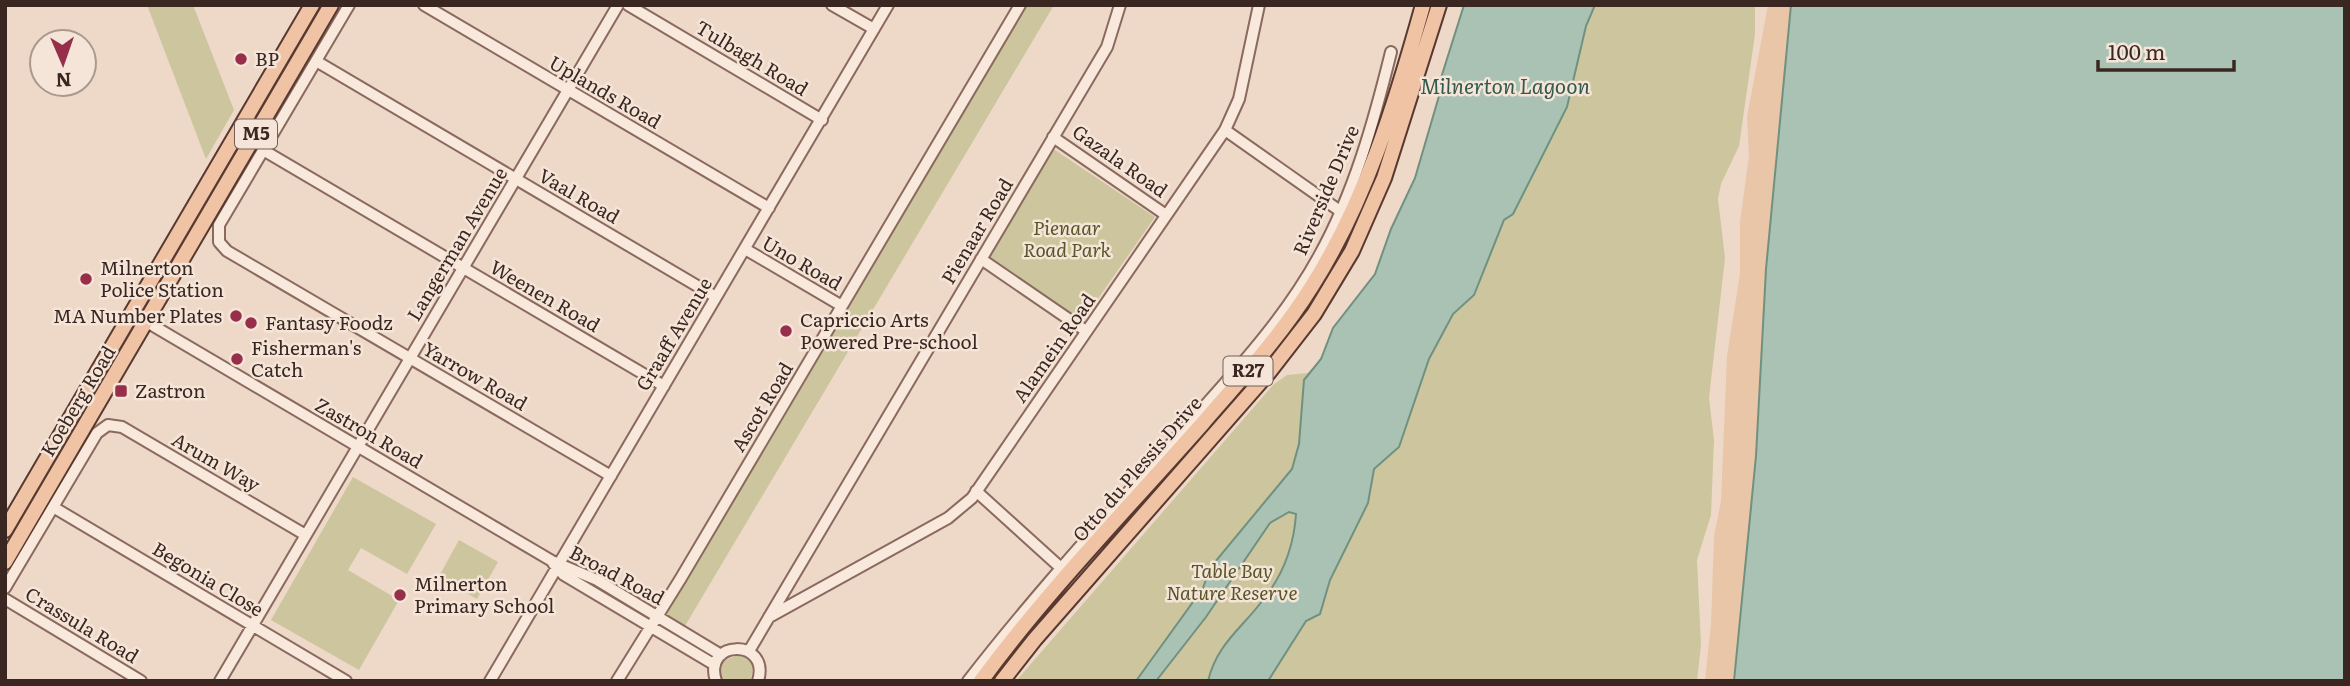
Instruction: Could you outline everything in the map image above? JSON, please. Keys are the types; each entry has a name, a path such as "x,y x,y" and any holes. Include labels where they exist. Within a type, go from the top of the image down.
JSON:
{"main road":[{"name":"Otto du Plessis Drive","path":"981,681 1022,628 1255,363 1299,306 1340,237 1373,163 1423,5"},
{"name":"Otto du Plessis Drive","path":"1002,681 1035,639 1269,372 1314,314 1352,251 1384,178 1440,5"},
{"path":"311,6 328,10"},
{"name":"Koeberg Road","path":"5,530 311,6"},
{"name":"Koeberg Road","path":"5,562 328,10"}],"street":[{"path":"263,150 349,5"},
{"name":"Uplands Road","path":"424,5 769,208"},
{"name":"Langerman Avenue","path":"220,681 304,534 570,91 618,5"},
{"name":"Tulbagh Road","path":"628,5 821,120"},
{"path":"832,5 874,29"},
{"name":"Graaff Avenue","path":"490,681 556,564 888,5"},
{"name":"Ascot Road","path":"617,681 658,617 1020,5"},
{"name":"Pienaar Road","path":"749,652 1107,47 1120,5"},
{"name":"Alamein Road","path":"769,617 948,518 962,508 976,491 1225,130 1239,99 1259,5"},
{"name":"Riverside Drive","path":"968,681 1061,568 1273,326 1318,258 1340,211 1367,141 1391,52"},
{"name":"Vaal Road","path":"316,61 716,297"},
{"path":"1225,130 1340,211"},
{"name":"Gazala Road","path":"1053,137 1166,215"},
{"name":"Yarrow Road","path":"263,150 219,225 218,239 226,250 611,475"},
{"name":"Weenen Road","path":"263,150 664,386"},
{"name":"Uno Road","path":"745,249 842,306"},
{"path":"981,259 1086,331"},
{"name":"Zastron Road","path":"133,313 556,564"},
{"name":"Arum Way","path":"53,507 98,431 108,425 122,427 304,534"},
{"path":"976,491 1061,568"},
{"path":"5,588 53,507"},
{"name":"Begonia Close","path":"53,507 346,681"},
{"name":"Broad Road","path":"556,564 658,617 718,660"},
{"name":"Broad Road","path":"556,564 651,627 718,660"},
{"path":"794,576 800,589 808,595"},
{"name":"Crassula Road","path":"5,599 141,681"},
{"path":"716,681 718,660 734,648 749,652 759,664 761,680"}],"green space":[{"path":"147,5 193,5 234,110 206,159"},
{"path":"1020,5 1054,5 682,631 658,617"},
{"name":"Table Bay Nature Reserve","path":"1464,5 1755,5 1755,34 1739,146 1721,184 1718,199 1725,258 1709,398 1714,440 1711,515 1697,560 1701,645 1697,681 1016,681 1273,385 1287,375 1308,373 1321,359 1333,328 1375,274 1391,229 1415,178 1439,96 1441,78"},
{"name":"Pienaar Road Park","path":"1052,148 1155,217 1081,323 986,259"},
{"path":"353,477 436,524 407,574 361,548 348,570 399,600 359,670 271,620"},
{"path":"459,540 498,562 477,599 438,578"},
{"path":"740,654 748,658 753,665 751,681 723,681 720,674 723,661"}],"sand":[{"path":"1768,5 1825,5 1797,681 1705,681 1711,624 1714,536 1721,501 1727,356 1740,274 1740,222 1749,156 1747,117"}],"water":[{"name":"Milnerton Lagoon","path":"1464,5 1595,5 1586,26 1567,107 1513,214 1504,220 1474,295 1453,314 1429,359 1399,447 1374,469 1368,503 1330,580 1320,614 1306,621 1268,681 1208,681 1217,657 1263,600 1282,570 1295,526 1296,514 1289,512 1270,523 1206,617 1156,681 1136,681 1203,588 1210,568 1292,469 1299,444 1304,380 1321,359 1333,328 1375,274 1391,229 1415,178 1439,96 1441,78"},
{"path":"1791,5 2345,5 2345,681 1734,681 1756,456 1766,269"}],"place":[{"name":"BP","path":"241,59"},
{"name":"Milnerton Police Station","path":"86,279"},
{"name":"MA Number Plates","path":"236,316"},
{"name":"Fantasy Foodz","path":"251,323"},
{"name":"Capriccio Arts Powered Pre-school","path":"786,331"},
{"name":"Fisherman's Catch","path":"237,359"},
{"name":"Zastron","path":"121,391"},
{"name":"Milnerton Primary School","path":"400,595"}]}
